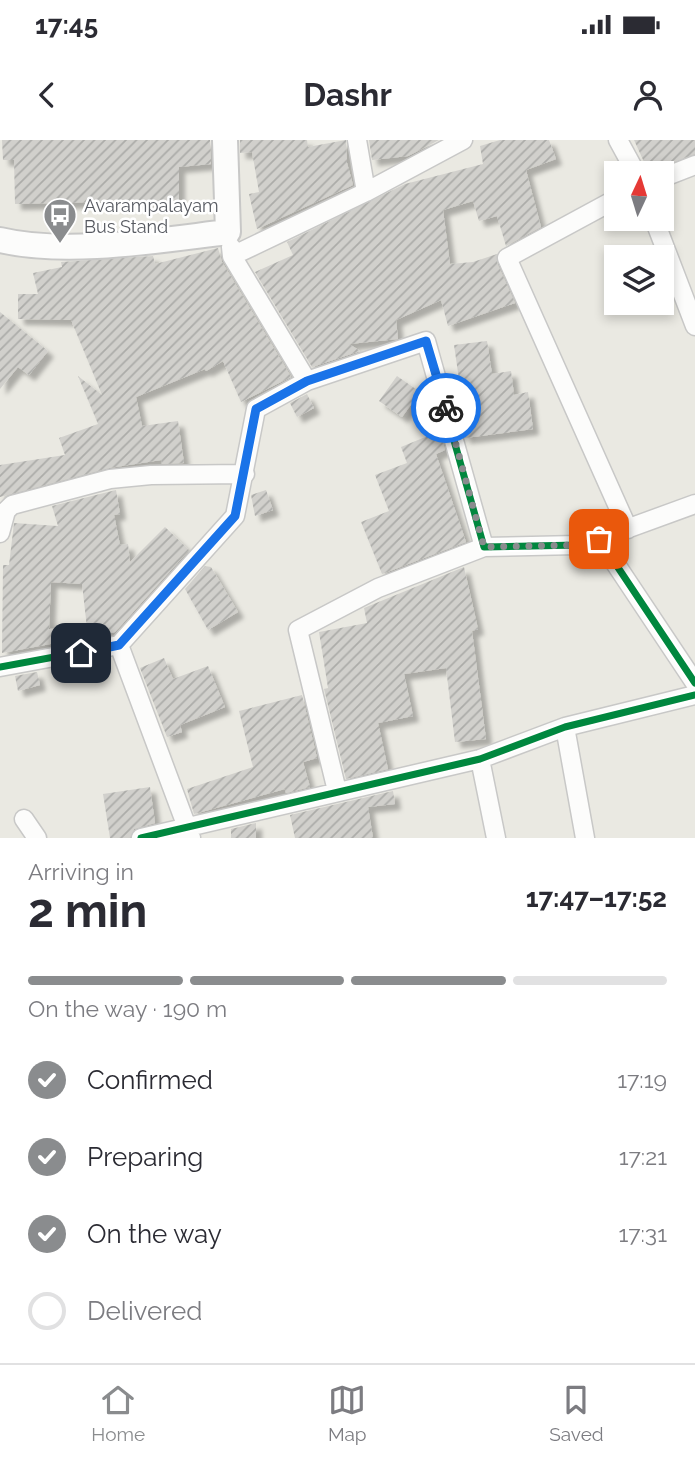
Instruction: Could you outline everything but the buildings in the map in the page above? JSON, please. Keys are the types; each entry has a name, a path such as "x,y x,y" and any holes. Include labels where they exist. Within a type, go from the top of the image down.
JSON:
{"street":[{"path":"225,140 230,244 307,381"},
{"path":"356,140 366,192"},
{"path":"0,240 18,244 102,246 230,244 366,192 463,140"},
{"path":"618,140 629,161"},
{"path":"674,173 695,165"},
{"path":"604,205 507,258 628,529"},
{"path":"659,231 695,326"},
{"path":"0,667 119,645 235,516 256,409 307,381 426,341 484,547"},
{"path":"0,533 6,511 12,505 110,479 151,475 245,474"},
{"path":"337,791 298,630 378,588 484,547 578,545 695,504"},
{"path":"599,539 695,683"},
{"path":"119,645 189,833"},
{"path":"141,838 189,833 337,791 480,760 565,727 695,695"},
{"path":"565,727 585,838"},
{"path":"480,760 496,838"},
{"path":"24,819 37,838"}],"cycle path":[{"path":"0,667 119,645 235,516 256,409 307,381 426,341 484,547 578,545 599,539 695,683"},
{"path":"141,838 480,759 565,727 695,695"}],"way so far":[{"path":"446,408 484,547 578,545 599,539"}],"place":[{"name":"Avarampalayam Bus Stand","path":"60,245"}],"route":[{"path":"81,653 119,645 235,516 256,409 307,381 426,341 446,408"}]}
